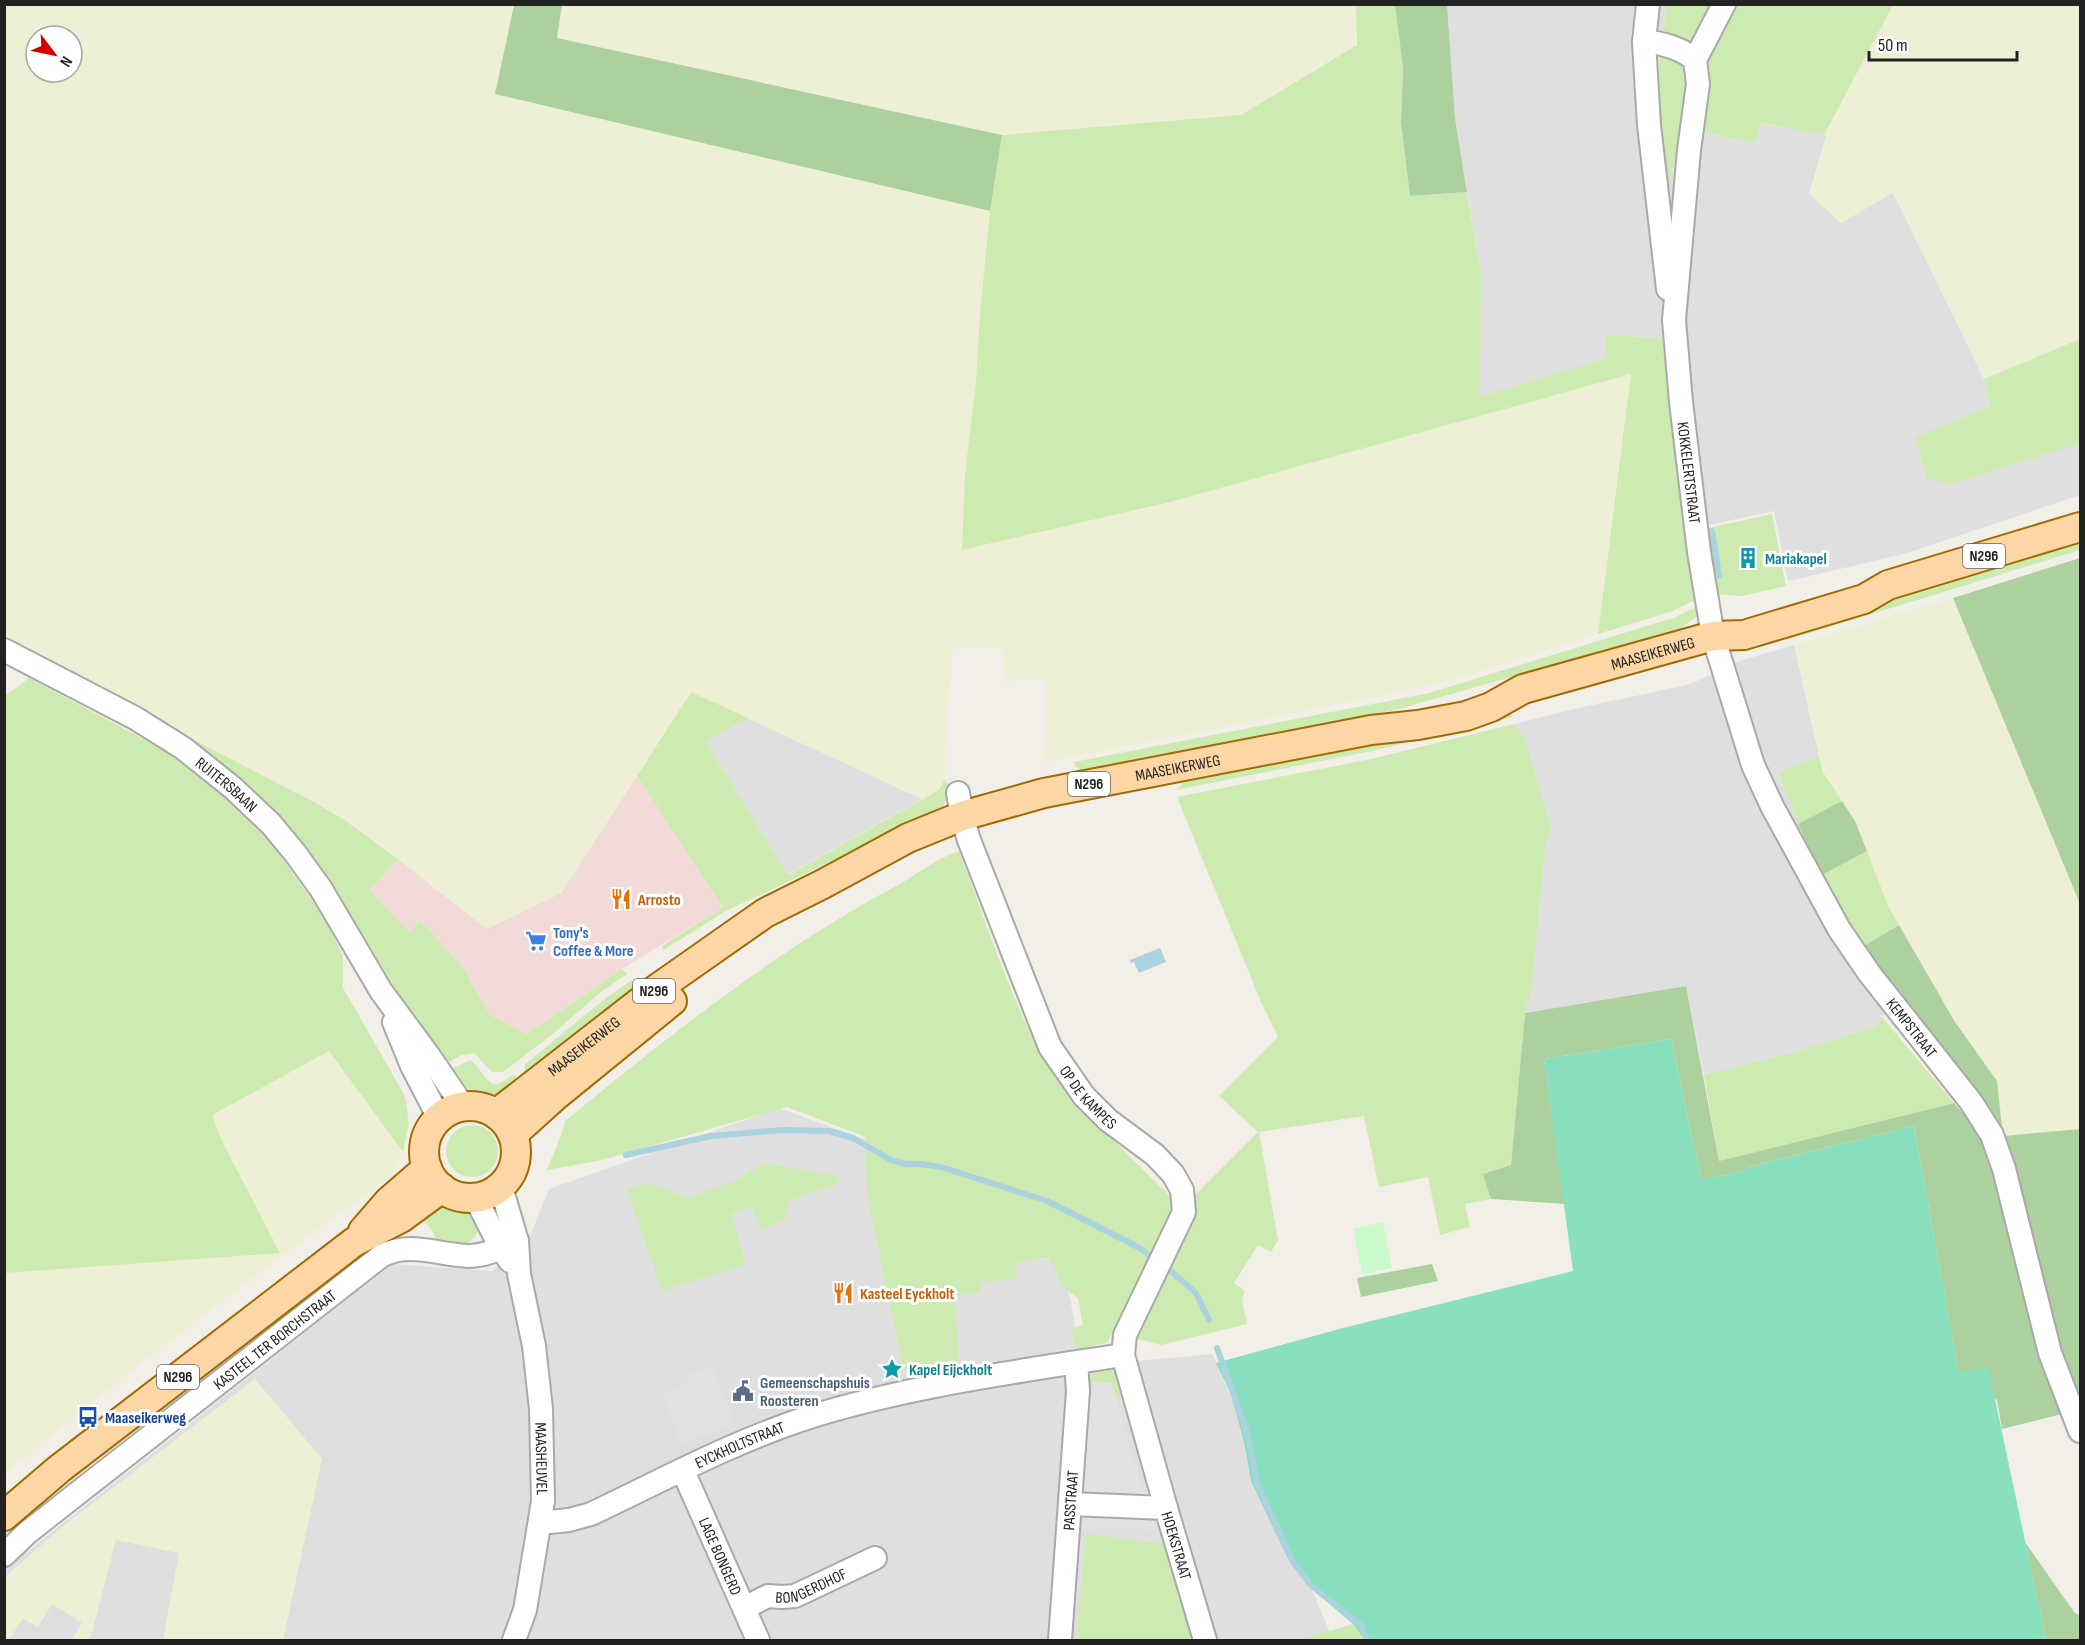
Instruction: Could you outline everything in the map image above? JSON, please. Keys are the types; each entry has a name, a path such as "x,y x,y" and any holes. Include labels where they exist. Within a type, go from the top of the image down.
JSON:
{"main road":[{"name":"MAASEIKERWEG","path":"505,1124 554,1096 669,1004 771,928 823,884 908,838 963,816 1044,793 1371,730 1414,711 1494,689 1523,688 1713,636 1744,635 1864,599 1888,585 2080,527"},
{"path":"480,1107 505,1124 516,1148 515,1162 510,1176 501,1187 488,1194 460,1197 435,1178 424,1152 425,1144 431,1128 451,1112 480,1107"},
{"name":"N296","path":"4,1516 59,1469 354,1242 401,1218 435,1178"}],"street":[{"name":"KOKKELERTSTRAAT","path":"1648,4 1644,42 1656,193 1666,282 1675,310"},
{"path":"1644,42 1679,50 1689,54 1695,60 1724,4"},
{"name":"KOKKELERTSTRAAT","path":"1695,60 1698,84 1689,150 1674,320 1681,402 1699,552 1713,636"},
{"name":"KEMPSTRAAT","path":"1713,636 1753,765 1772,806 1839,929 1869,973 1971,1102 1992,1136 2004,1169 2050,1353 2080,1431"},
{"name":"RUITERSBAAN","path":"4,650 135,718 183,748 233,788 270,824 302,862 332,907 381,990 429,1056 451,1112"},
{"name":"OP DE KAMPES","path":"963,816 1050,1047 1084,1096 1108,1120 1155,1155 1173,1174 1182,1190 1184,1212 1125,1335 1123,1355"},
{"name":"MAASHEUVEL","path":"501,1187 509,1244 519,1274 531,1326 540,1398 543,1501 525,1610 514,1641"},
{"name":"MAASHEUVEL","path":"475,1197 509,1244"},
{"name":"KASTEEL TER BORCHSTRAAT","path":"4,1555 27,1533 381,1256 402,1249 469,1256 485,1254 509,1244"},
{"path":"1123,1355 1166,1508"},
{"name":"EYCKHOLTSTRAAT","path":"540,1523 569,1520 591,1514 742,1442 815,1416 952,1382 1123,1355"},
{"name":"PASSTRAAT","path":"1060,1641 1078,1391 1076,1363"},
{"name":"LAGE BONGERD","path":"683,1471 758,1641"},
{"name":"HOEKSTRAAT","path":"1070,1504 1166,1508 1205,1641"},
{"name":"BONGERDHOF","path":"744,1608 768,1596 782,1598 795,1596 875,1558"}],"shaded area":[{"path":"1447,5 1667,5 1660,53 1669,190 1682,128 1755,143 1760,123 1826,135 1841,223 1893,192 1984,379 1991,406 1915,437 1953,484 2079,443 2080,495 1904,554 1788,581 1774,511 1704,526 1668,338 1605,335 1605,358 1480,398 1481,273 1455,118"},
{"path":"1794,645 1819,756 1778,774 1806,842 1902,1005 1881,1016 1876,1026 1797,1051 1704,1075 1686,986 1525,1013 1532,988 1546,843 1552,830 1514,724 1691,684 1736,662"},
{"path":"748,718 922,799 787,875 706,742"},
{"path":"637,776 723,907 622,969 527,1034 490,1015 461,965 420,922 409,932 369,890 398,859 487,929 561,893"},
{"path":"779,1108 875,1143 899,1266 1062,1258 1083,1366 1213,1354 1333,1640 5,1640 5,1569 392,1264 492,1271 530,1236 549,1189"},
{"path":"713,1365 734,1425 680,1444 662,1393 688,1384 685,1375"},
{"path":"1092,1382 1112,1383 1155,1530 1082,1527"}],"green space":[{"path":"562,4 1356,4 1357,45 1241,115 1002,135 556,38"},
{"path":"4,5 514,5 495,94 990,211 976,383 965,473 962,549 1170,502 1632,374 1598,634 1462,677 1410,690 1044,762 1045,679 1003,681 1002,648 953,647 945,779 940,790 922,799 691,692 561,893 487,929 343,819 192,739 119,696 69,670 55,666 5,640"},
{"path":"514,5 562,5 557,38 1002,135 990,211 495,94"},
{"path":"1356,5 1395,5 1403,68 1401,123 1410,196 1467,192 1481,273 1480,397 1605,358 1605,335 1668,338 1700,598 1670,612 1598,634 1631,374 1170,502 962,550 965,473 976,383 980,314 990,211 1002,135 1241,115 1357,45"},
{"path":"1395,5 1447,5 1455,118 1467,192 1410,196 1401,123 1403,68"},
{"path":"1667,5 1893,5 1824,135 1761,123 1755,143 1683,128 1669,193 1661,146 1658,99"},
{"path":"1893,5 2080,5 2080,339 1984,379 1893,193 1841,223 1809,194 1826,135 1824,135"},
{"path":"2080,339 2080,450 2078,444 1953,484 1927,479 1915,437 1991,406 1984,379"},
{"path":"1772,514 1786,586 1742,596 1713,594 1704,529"},
{"path":"2080,539 2080,550 1787,640 1785,632"},
{"path":"2080,558 2080,904 1953,598"},
{"path":"1953,598 2080,904 2080,1129 2003,1136 1997,1081 1955,1022 1888,906 1855,821 1823,772 1794,645"},
{"path":"1700,605 1696,617 1680,629 1399,709 1083,772 1076,767 1074,762 1429,693 1673,618"},
{"path":"29,678 162,749 196,771 233,802 265,834 324,917 343,956 343,988 405,1096 409,1123 403,1152 329,1051 212,1115 221,1139 280,1253 6,1273 5,1278 4,697"},
{"path":"691,692 748,718 706,742 788,875 939,790 945,779 951,791 941,809 724,912 664,950 662,946 723,907 637,776"},
{"path":"1506,711 1513,717 1372,751 1176,790 1187,779"},
{"path":"1514,724 1524,737 1552,830 1546,843 1532,988 1525,1013 1511,1165 1484,1174 1491,1199 1465,1204 1470,1227 1440,1235 1428,1177 1379,1187 1364,1116 1259,1132 1278,1240 1271,1252 1258,1245 1234,1283 1245,1291 1242,1299 1247,1324 1161,1345 1134,1338 1193,1197 1258,1132 1219,1096 1278,1037 1261,1002 1177,797 1371,759"},
{"path":"192,739 343,819 398,859 369,890 409,932 420,921 461,965 490,1015 527,1034 622,969 627,974 601,992 554,1033 503,1072 492,1072 474,1053 462,1055 443,1065 322,870 246,786"},
{"path":"1819,756 1823,772 1842,801 1798,824 1778,773"},
{"path":"1842,801 1855,821 1867,851 1822,875 1798,824"},
{"path":"959,851 1012,992 1044,1058 1087,1113 1173,1199 1176,1210 1107,1343 1076,1349 1071,1329 1083,1325 1078,1298 1064,1288 1049,1258 1017,1262 1016,1279 980,1282 981,1293 955,1295 959,1360 904,1371 867,1195 866,1137 787,1107 598,1161 547,1170 565,1121 684,1026 808,938 934,862"},
{"path":"1867,851 1888,906 1899,925 1859,949 1822,875"},
{"path":"1899,925 1955,1022 1997,1081 2003,1136 1859,949"},
{"path":"632,980 633,996 530,1081 524,1073 525,1064"},
{"path":"1686,986 1719,1161 1954,1103 1969,1120 2003,1136 2080,1129 2080,1431 2062,1414 2002,1429 1997,1400 1959,1374 1914,1126 1756,1165 1732,1174 1701,1179 1671,1039 1544,1059 1565,1204 1491,1199 1483,1174 1511,1165 1525,1013"},
{"path":"1881,1016 1954,1103 1719,1161 1704,1075 1797,1051 1876,1026"},
{"path":"1671,1039 1701,1179 1732,1174 1756,1165 1914,1126 1959,1373 1988,1366 2046,1640 1365,1640 1353,1624 1306,1584 1287,1557 1251,1481 1244,1442 1231,1394 1216,1363 1343,1328 1573,1271 1544,1059"},
{"path":"329,1051 403,1152 393,1172 385,1181 285,1253 144,1361 5,1474 6,1273 279,1253 211,1115"},
{"path":"470,1060 494,1084 515,1075 525,1084 516,1091 488,1098 454,1081 447,1071"},
{"path":"467,1125 477,1125 491,1132 498,1151 491,1170 477,1177 467,1177 457,1173 450,1166 446,1156 446,1146 450,1136 457,1129"},
{"path":"765,1163 842,1177 834,1186 790,1200 784,1220 760,1230 753,1207 731,1214 746,1264 662,1291 626,1188 650,1184 689,1198 736,1180"},
{"path":"449,1203 469,1209 479,1224 477,1234 465,1244 437,1242 432,1230 418,1215 432,1205"},
{"path":"1383,1222 1392,1268 1362,1274 1353,1229"},
{"path":"1432,1264 1438,1281 1361,1297 1357,1278"},
{"path":"1110,1370 1117,1373 1124,1396 1116,1398 1092,1383 1091,1398 1088,1398 1085,1378 1089,1374"},
{"path":"255,1379 322,1459 283,1640 163,1640 179,1553 116,1540 90,1640 73,1638 82,1623 52,1604 38,1627 23,1618 9,1640 5,1640 5,1577 63,1526"},
{"path":"1086,1534 1160,1543 1171,1553 1195,1640 1076,1640"},
{"path":"2025,1542 2074,1612 2080,1616 2080,1640 2046,1640"},
{"path":"1353,1624 1365,1640 1298,1640"}],"water":[{"path":"1160,948 1166,962 1139,973 1134,962 1131,963 1130,960"}],"waterway":[{"path":"1712,531 1719,576"},
{"path":"626,1155 711,1136 783,1130 829,1131 853,1138 891,1160 906,1164 941,1167 1047,1201 1140,1248 1150,1256"},
{"path":"1166,1267 1196,1293 1209,1320"},
{"path":"1217,1348 1247,1432 1257,1483 1293,1562 1313,1587 1361,1625 1367,1640"}],"place":[{"name":"Mariakapel","path":"1748,558"},
{"name":"Arrosto","path":"621,899"},
{"name":"Tony's Coffee & More","path":"536,941"},
{"name":"Kasteel Eyckholt","path":"843,1293"},
{"name":"Kapel Eijckholt","path":"892,1369"},
{"name":"Gemeenschapshuis Roosteren","path":"743,1391"},
{"name":"Maaseikerweg","path":"88,1417"}]}
